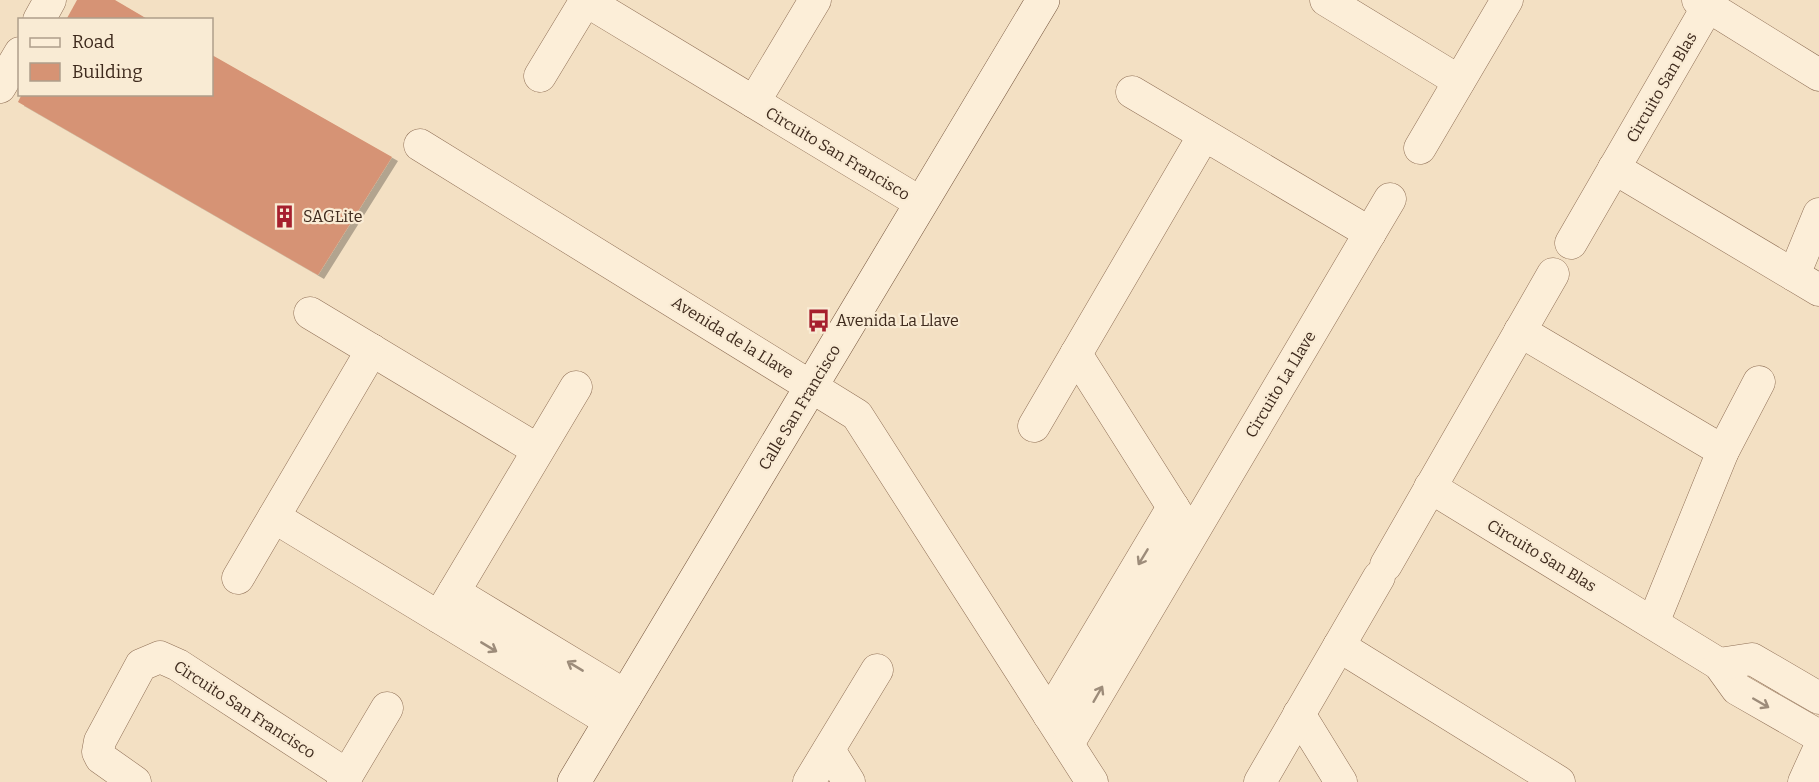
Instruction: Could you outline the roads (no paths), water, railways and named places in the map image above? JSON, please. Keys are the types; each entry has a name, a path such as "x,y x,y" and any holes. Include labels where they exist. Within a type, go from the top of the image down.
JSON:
{"street":[{"path":"40,18 50,0"},
{"name":"Circuito San Francisco","path":"540,76 586,0 921,203"},
{"name":"Circuito San Francisco","path":"754,102 814,0"},
{"name":"Calle San Francisco","path":"574,782 1043,0"},
{"path":"1326,0 1459,81"},
{"path":"1420,148 1507,0"},
{"name":"Circuito San Blas","path":"1571,243 1703,3 1819,75"},
{"path":"0,87 18,56"},
{"path":"1132,92 1370,233"},
{"path":"1034,426 1204,135"},
{"name":"Avenida de la Llave","path":"420,145 857,415 1092,782"},
{"path":"1614,168 1807,282 1819,214"},
{"name":"Circuito La Llave","path":"1068,744 1390,199"},
{"path":"1260,782 1553,274"},
{"path":"310,313 538,450"},
{"path":"1520,332 1723,451"},
{"path":"238,578 372,350"},
{"path":"1076,354 1191,536"},
{"path":"1653,624 1723,451 1759,382"},
{"path":"446,605 576,387"},
{"name":"Circuito San Blas","path":"1430,487 1719,664 1737,689 1819,736"},
{"path":"1049,715 1173,507"},
{"path":"274,517 446,605 618,709"},
{"path":"1339,646 1558,782"},
{"name":"Circuito San Francisco","path":"135,782 100,758 98,752 100,741 141,665 160,657 178,665 345,779 387,708"},
{"path":"1719,664 1752,659 1819,698"},
{"path":"809,782 877,670"},
{"path":"1299,714 1341,782"},
{"path":"1804,782 1819,749"},
{"path":"829,750 849,782"}],"place":[{"name":"SAGLite","path":"285,216"},
{"name":"Avenida La Llave","path":"818,320"}]}
